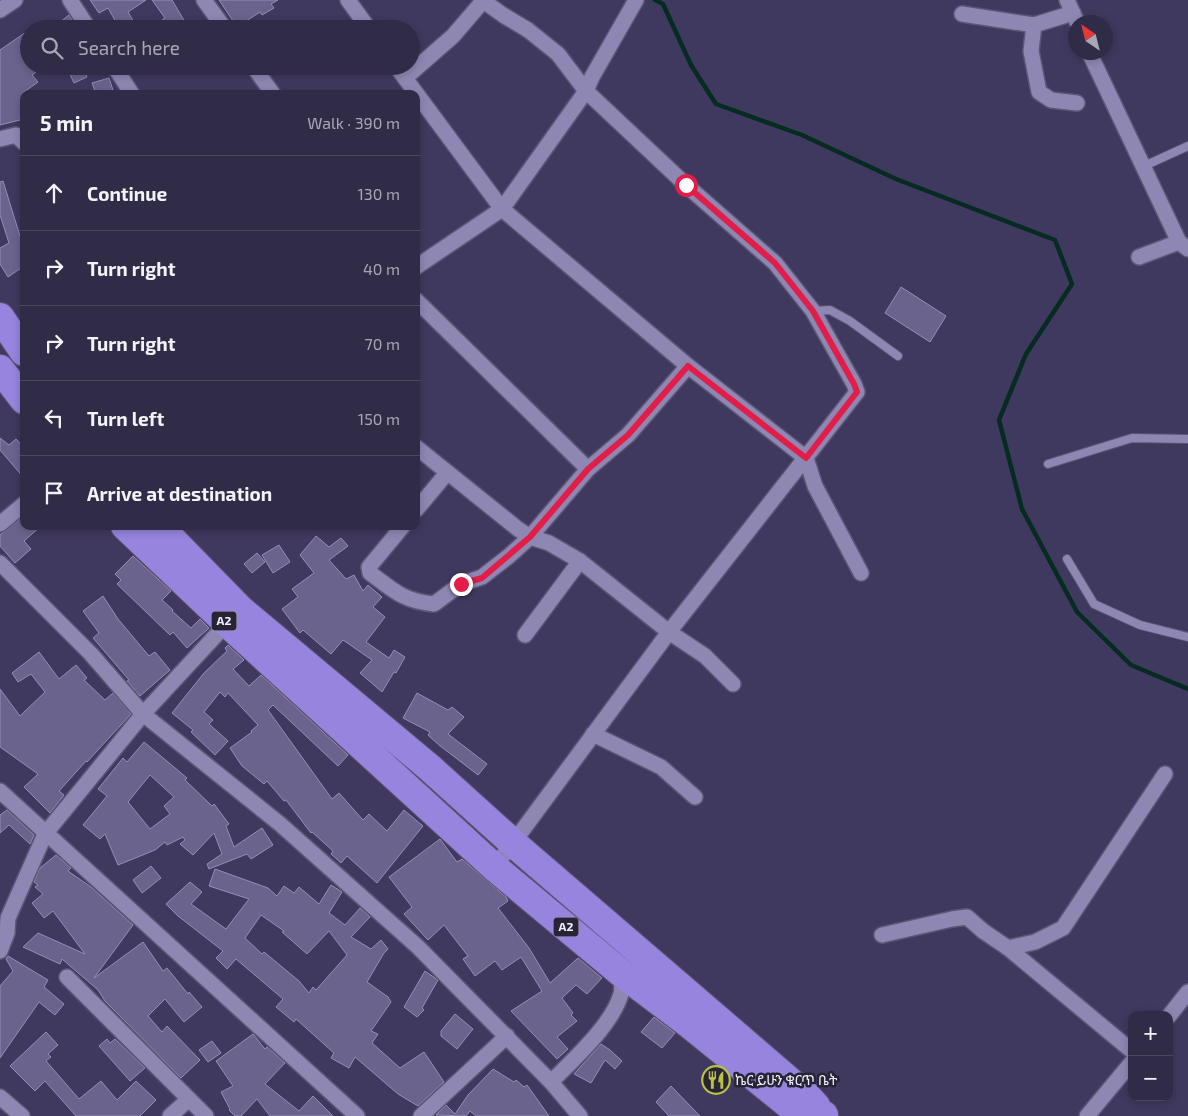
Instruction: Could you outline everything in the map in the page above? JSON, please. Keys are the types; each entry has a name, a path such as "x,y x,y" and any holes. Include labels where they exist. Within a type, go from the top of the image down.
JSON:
{"highway":[{"path":"0,316 20,347"},
{"path":"1,370 20,395"},
{"name":"A2","path":"130,530 234,616 334,703 494,867 620,972 695,1015 806,1094 825,1116"},
{"name":"A2","path":"162,530 234,616"},
{"name":"A2","path":"334,703 430,768 622,937 695,1015"}],"street":[{"path":"0,10 15,0"},
{"path":"70,0 83,20"},
{"path":"204,0 218,20"},
{"path":"348,0 362,20"},
{"path":"420,68 453,36 483,0 528,30 558,54 586,91 686,185 775,263 813,311 857,392 669,632 494,867"},
{"path":"420,264 502,209 586,91 636,0"},
{"path":"962,14 1034,25 1072,12"},
{"path":"1034,25 1031,52 1040,92 1051,100 1078,103"},
{"path":"1093,60 1142,168 1183,246 1139,257"},
{"path":"120,75 129,90"},
{"path":"259,75 270,90"},
{"path":"420,102 502,209 688,366 806,458 815,486 862,573"},
{"path":"0,138 16,135 20,139"},
{"path":"420,304 588,469"},
{"path":"1,370 20,356"},
{"path":"400,530 369,568 370,573 398,595 434,604 461,584 482,578 530,537 588,469 628,435 688,366"},
{"path":"420,450 530,537 549,543 580,561 669,632 705,656 733,684"},
{"path":"420,505 447,473"},
{"path":"0,524 20,507"},
{"path":"525,635 580,561"},
{"path":"0,563 91,654 143,714 294,837 418,947 507,1036 580,1116"},
{"path":"0,951 7,933 8,918 46,834 143,714 234,616"},
{"path":"593,734 661,767 695,797"},
{"path":"1008,948 1035,942 1063,928 1165,774"},
{"path":"0,791 349,1113"},
{"path":"882,936 967,917 983,931 1008,948 1128,1048"},
{"path":"551,1082 586,1046 609,1018 622,992 620,972 622,937"},
{"path":"68,977 206,1116"},
{"path":"1173,1011 1188,992"},
{"path":"421,1116 507,1036"},
{"path":"1087,1116 1128,1067"},
{"path":"0,1096 22,1116"},
{"path":"170,1116 189,1099"}],"lane":[{"path":"1142,168 1188,146"},
{"path":"813,311 830,310 850,321 898,356"},
{"path":"1048,464 1132,438 1188,439"},
{"path":"1067,558 1094,604 1140,625 1188,637"}],"building":[{"path":"90,0 146,0 128,12 133,20 115,20 108,8 99,13"},
{"path":"152,0 172,0 184,20 162,20 165,18"},
{"path":"219,0 278,0 271,4 274,8 262,15 260,12 248,20 232,20"},
{"path":"69,15 72,20 63,20"},
{"path":"20,36 20,75 32,75 38,82 27,90 20,90 20,120 0,125 0,50"},
{"path":"70,75 86,75 87,77 74,83"},
{"path":"109,78 113,90 95,90 92,83"},
{"path":"3,181 20,236 20,269 8,277 0,264 0,248 9,243 0,215 0,182"},
{"path":"901,287 946,316 930,342 885,313"},
{"path":"0,438 9,445 16,439 20,444 20,473 0,450"},
{"path":"20,519 20,530 36,530 24,541 31,549 15,563 0,546 0,535"},
{"path":"316,536 329,547 341,538 348,546 329,560 346,579 354,575 363,591 368,585 382,597 373,607 385,617 366,642 389,658 394,650 405,657 382,692 360,673 372,660 343,640 331,654 303,630 300,633 282,609 298,597 292,589 314,573 300,555"},
{"path":"279,545 290,562 273,573 262,555"},
{"path":"257,553 265,562 252,573 244,564"},
{"path":"133,556 171,591 162,600 172,611 191,628 200,619 209,628 187,648 173,632 170,635 117,584 121,580 115,574"},
{"path":"103,596 118,619 149,656 155,652 170,670 140,696 127,681 129,680 93,638 99,633 83,611"},
{"path":"228,645 244,660 233,669 249,686 261,675 348,755 338,766 273,705 268,710 332,799 339,793 363,820 369,814 387,831 404,810 423,826 377,883 347,856 341,863 331,854 333,851 311,833 286,800 284,801 267,781 264,784 242,766 230,748 252,732 258,725 228,693 225,697 220,692 204,712 213,720 209,724 228,741 215,755 191,732 193,730 172,713 204,673 227,651 225,648"},
{"path":"39,652 59,679 76,665 87,678 84,680 105,700 113,693 131,714 59,791 64,795 50,813 24,787 38,774 0,747 0,689 20,716 45,692 31,674 18,682 12,673"},
{"path":"417,693 448,710 452,707 464,717 448,734 487,764 478,775 439,745 428,735 430,732 403,718"},
{"path":"144,742 187,778 185,780 212,806 214,804 229,824 226,826 234,847 262,828 273,845 251,859 247,854 209,869 207,864 222,854 214,833 193,855 180,844 185,840 183,837 167,845 165,842 155,850 118,865 105,834 100,839 83,825 107,796 98,789 123,758 127,762","holes":["150,775 174,797 164,806 170,814 150,829 128,802"]},
{"path":"7,810 34,835 30,844 9,825 0,833 0,815"},
{"path":"440,839 457,862 462,859 506,897 508,901 498,908 529,948 550,983 578,958 602,978 587,994 576,985 562,998 573,1013 571,1015 577,1021 557,1037 568,1049 557,1059 511,1011 542,991 521,957 502,970 495,961 475,976 463,959 468,956 444,925 428,940 404,914 412,907 389,877"},
{"path":"56,855 71,868 68,871 91,887 133,925 94,978 143,942 163,971 167,968 188,994 189,992 202,1007 184,1022 165,999 148,1016 162,1032 167,1026 200,1060 181,1078 105,1001 98,990 62,959 60,964 23,947 38,933 85,954 53,911 44,918 32,903 43,894 35,887 38,885 34,882 40,868"},
{"path":"151,866 161,878 142,893 133,880"},
{"path":"215,869 268,888 277,896 284,886 294,893 299,887 319,904 331,885 342,892 329,913 345,925 360,908 370,917 351,937 371,949 381,940 388,949 367,982 388,997 391,1002 371,1031 378,1034 372,1043 400,1068 424,1052 444,1082 418,1106 398,1094 355,1057 349,1068 331,1058 334,1053 296,1019 294,1022 276,1007 283,999 236,959 227,969 216,958 223,951 178,916 166,904 190,882 202,892 191,904 226,929 249,899 209,886","holes":["261,915 284,931 282,932 307,954 329,931 347,955 316,990 313,987 309,993 299,981 264,952 262,954 245,938"]},
{"path":"8,956 48,980 44,987 64,1004 55,1015 39,1002 0,1058 0,986 13,971 6,959"},
{"path":"425,971 438,980 422,1008 424,1010 417,1017 404,1007"},
{"path":"455,1014 473,1029 457,1049 441,1036 441,1031"},
{"path":"654,1017 675,1033 662,1048 641,1032"},
{"path":"46,1032 58,1045 48,1054 51,1057 46,1061 79,1099 101,1081 117,1100 136,1081 156,1100 140,1116 76,1116 45,1081 35,1091 10,1066"},
{"path":"253,1034 265,1049 267,1047 285,1063 265,1084 299,1111 313,1096 333,1116 270,1116 257,1099 241,1116 235,1116 229,1110 221,1092 233,1086 216,1061"},
{"path":"107,1039 110,1043 115,1039 145,1068 130,1081 99,1046"},
{"path":"212,1041 221,1053 208,1062 199,1050"},
{"path":"601,1044 622,1061 615,1069 605,1060 591,1083 574,1074"},
{"path":"493,1069 514,1082 516,1080 524,1087 527,1085 549,1116 476,1116 470,1111 466,1116 436,1115 446,1105 455,1114 468,1095"},
{"path":"671,1086 700,1116 669,1116 656,1102"}],"waterway":[{"path":"655,0 663,4 691,65 716,104 802,135 896,179 1055,240 1072,284 1026,354 999,420 1022,509 1077,612 1131,665 1188,689"}],"place":[{"name":"ኬር ይሁን ቁርጥ ቤት","path":"716,1080"}],"route":[{"path":"461,584 482,578 530,537 588,469 628,435 688,366 806,458 857,392 813,311 775,263 686,185"}]}
